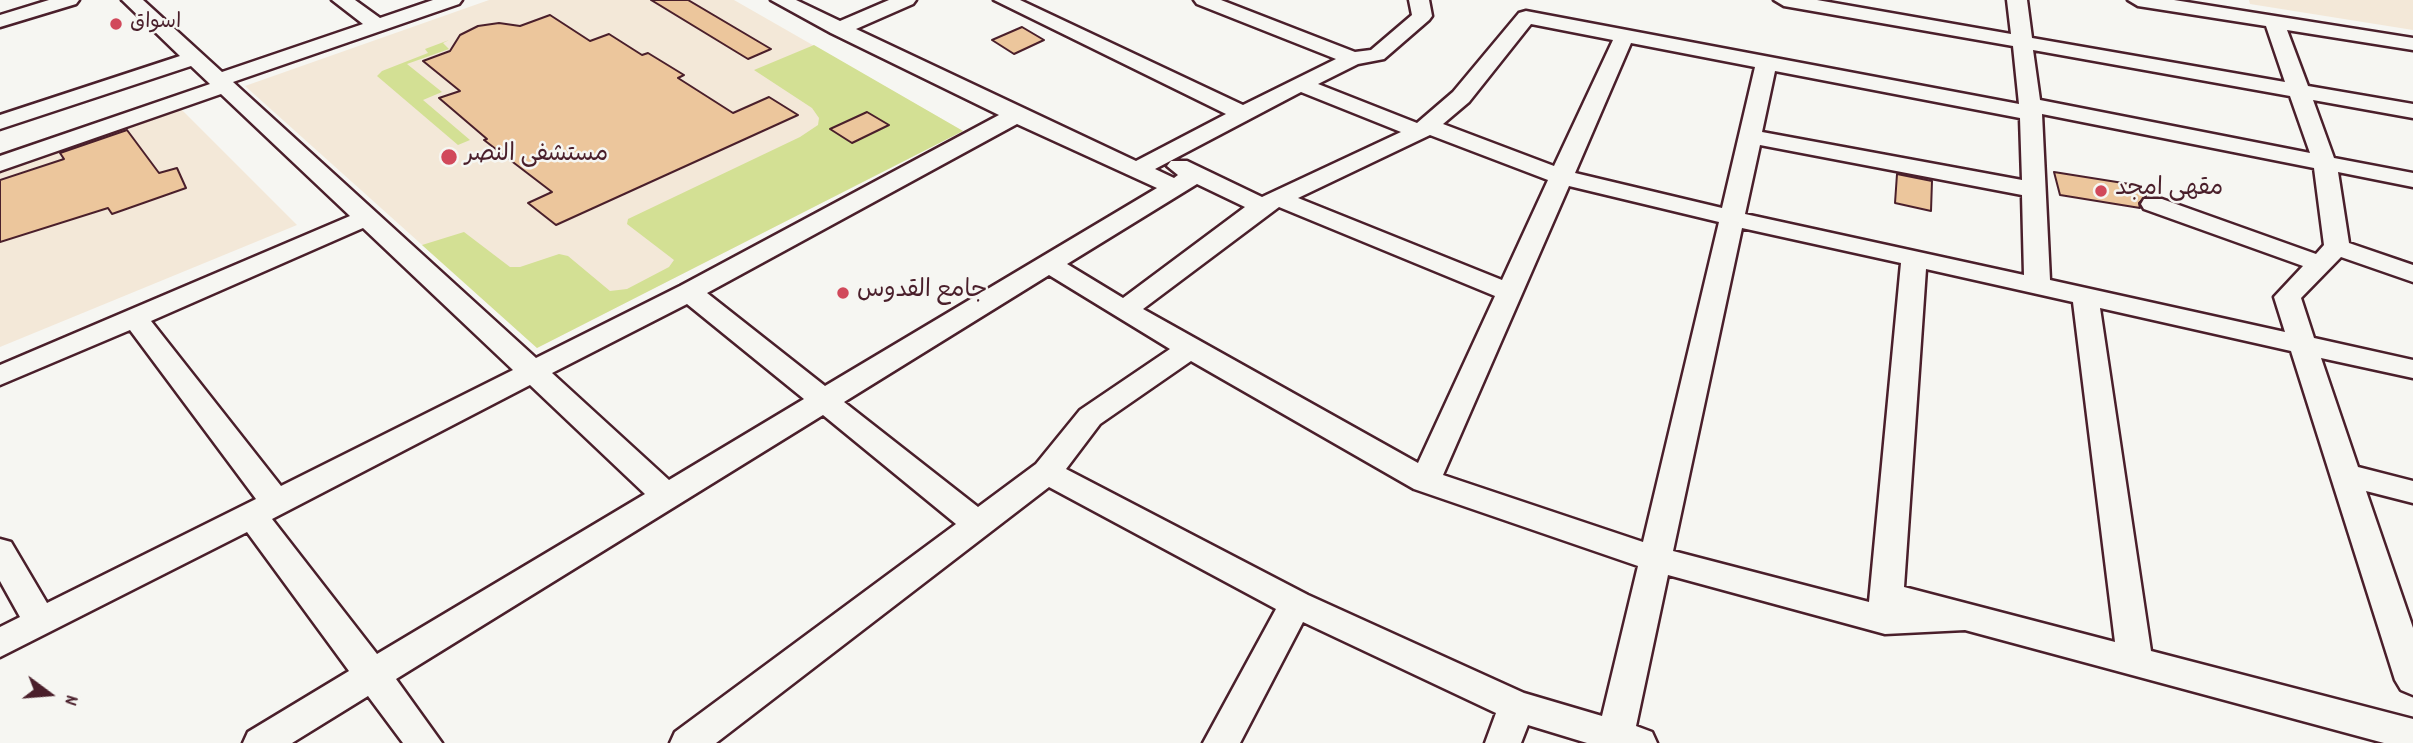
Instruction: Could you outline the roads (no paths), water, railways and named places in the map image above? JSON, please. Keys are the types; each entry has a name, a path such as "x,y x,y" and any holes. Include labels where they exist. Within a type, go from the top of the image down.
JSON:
{"street":[{"path":"0,21 69,0"},
{"path":"132,0 667,496"},
{"path":"342,0 377,26"},
{"path":"0,164 452,0"},
{"path":"781,0 1016,116 1136,170 1271,202 1509,292"},
{"path":"838,29 906,0"},
{"path":"1004,0 1244,114"},
{"path":"1204,0 1353,59"},
{"path":"1136,170 1300,84 1353,59 1377,55 1422,16 1419,0"},
{"path":"1784,0 2413,111"},
{"path":"1893,0 1904,22"},
{"path":"2017,0 2020,43 2030,109 2037,286"},
{"path":"2138,0 2413,44"},
{"path":"2200,0 2228,2 2413,34"},
{"path":"1124,310 1271,202 1424,129 1461,97 1526,17 1766,65 2030,109 2413,180"},
{"path":"2274,22 2325,164 2329,255 2287,297 2345,475 2404,630 2413,680"},
{"path":"1425,481 1624,37"},
{"path":"0,122 195,58"},
{"path":"1047,471 1296,604 1516,706 1628,740 1655,559 1766,65"},
{"path":"1300,84 1561,177 1731,218 2413,369"},
{"path":"0,643 262,507 689,292 1016,116"},
{"path":"1750,136 2035,190"},
{"path":"1162,158 1185,180"},
{"path":"261,743 1185,180"},
{"path":"2153,204 2329,255 2413,274"},
{"path":"0,376 366,218"},
{"path":"1886,608 1914,258"},
{"path":"1048,264 1190,349 1425,481 1655,559 1886,608 1963,617 2413,735"},
{"path":"689,292 978,524"},
{"path":"2085,296 2135,661"},
{"path":"135,318 375,674 425,743"},
{"path":"688,743 1047,471 1090,417 1190,349"},
{"path":"2345,475 2413,492"},
{"path":"0,551 40,622"},
{"path":"1221,743 1296,604"},
{"path":"1503,743 1516,706"}],"place":[{"name":"اسواق","path":"116,24"},
{"name":"مستشفى النصر","path":"449,157"},
{"name":"مقهى امجد","path":"2101,191"},
{"name":"جامع القدوس","path":"843,293"}]}
